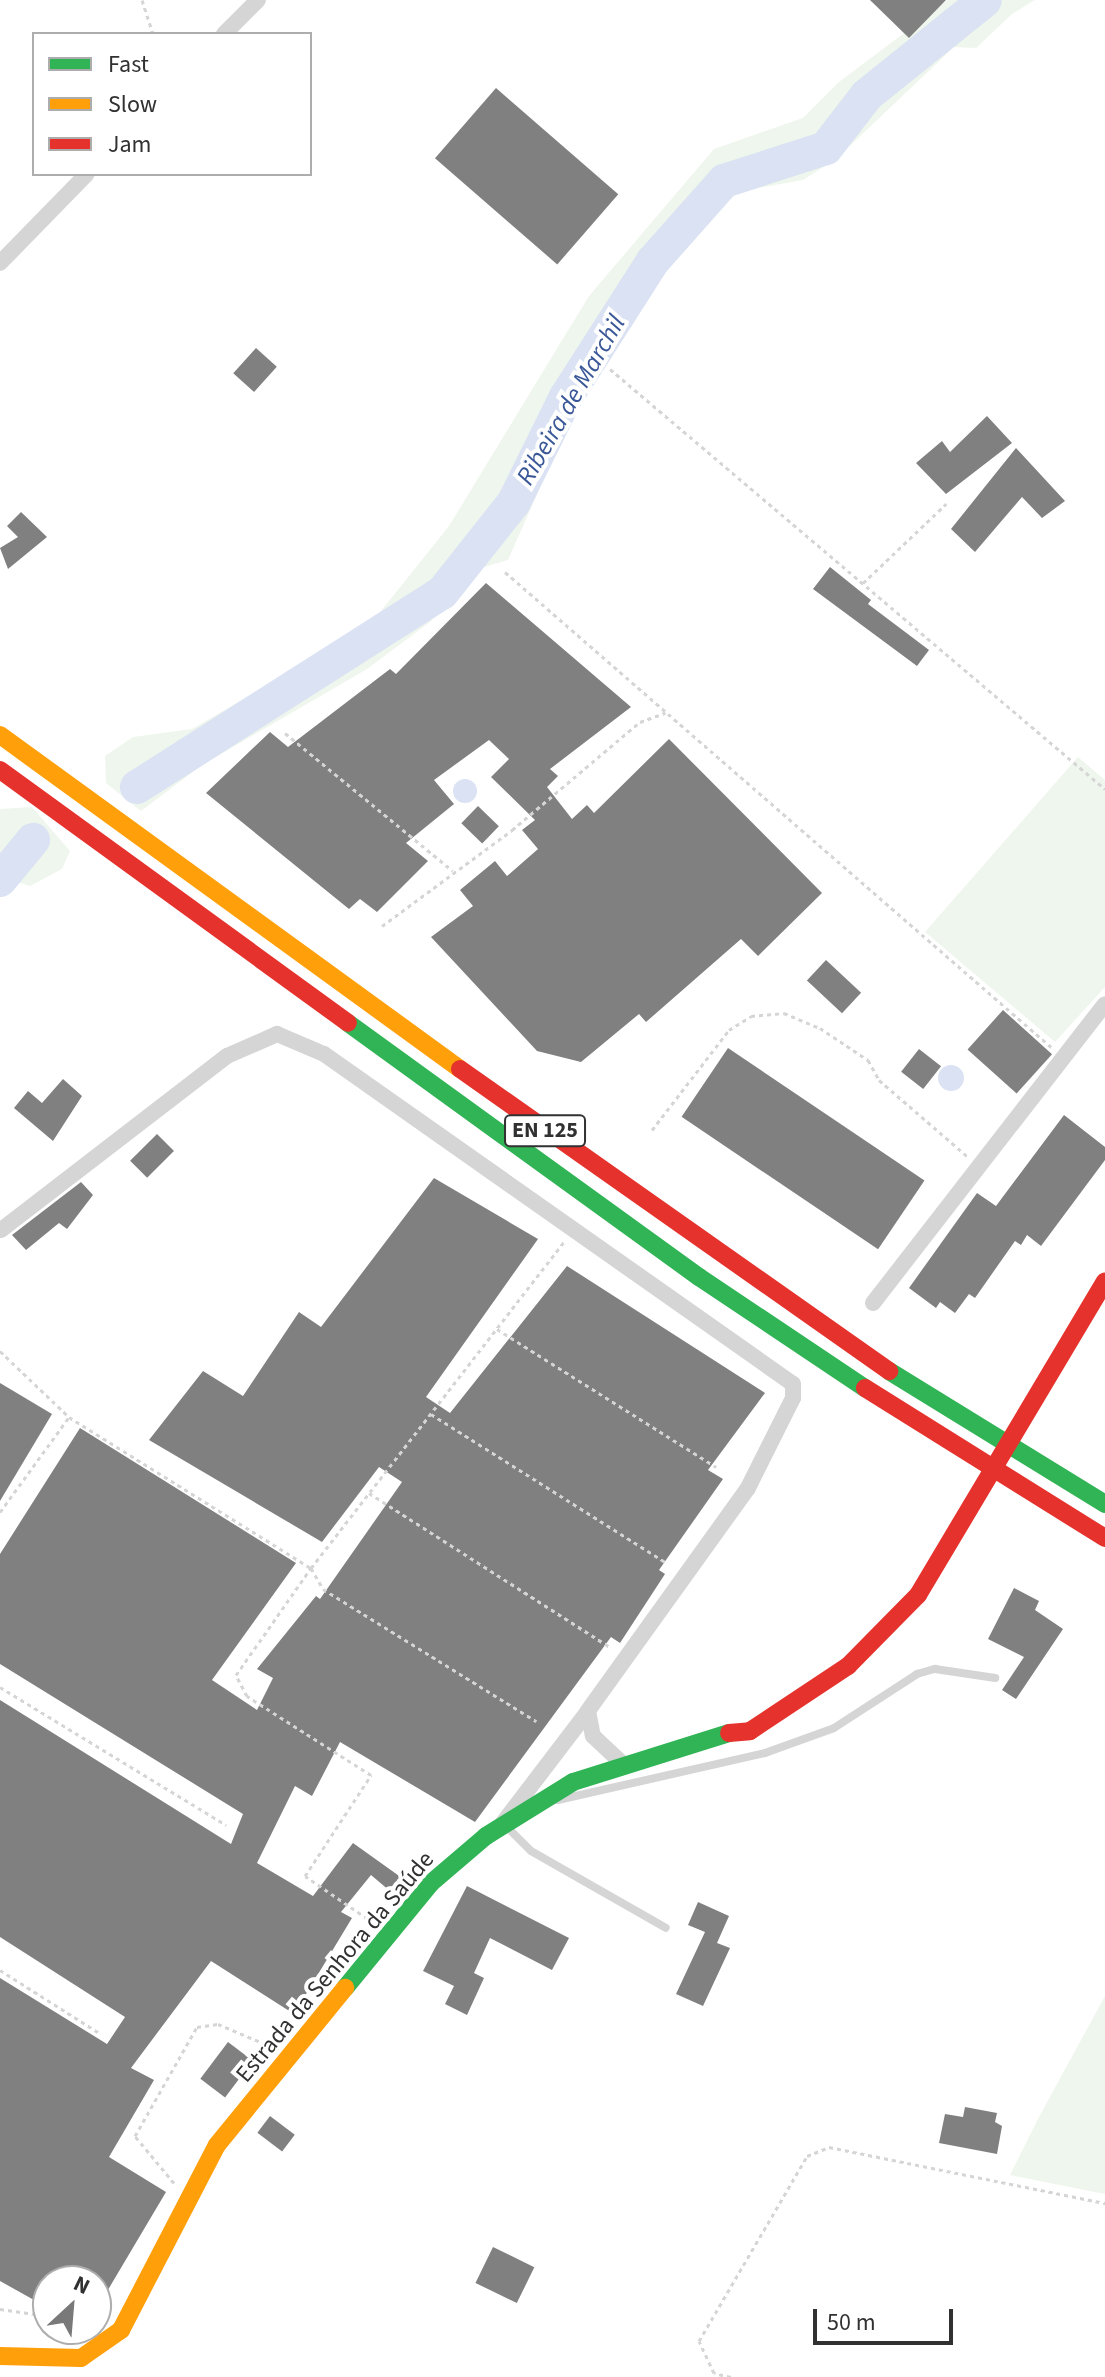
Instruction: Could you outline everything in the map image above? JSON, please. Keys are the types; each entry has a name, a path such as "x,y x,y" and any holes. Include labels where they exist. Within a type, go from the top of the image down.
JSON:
{"main road":[{"name":"EN 125","path":"0,735 664,1217 911,1386 1105,1504"},
{"name":"EN 125","path":"0,770 699,1277 832,1368 1105,1538"},
{"name":"Estrada da Senhora da Saúde","path":"0,2356 81,2358 121,2330 217,2145 431,1883 502,1827 573,1782 743,1729 750,1731 848,1666 918,1595 966,1522 1105,1281"}],"street":[{"path":"226,32 258,0"},
{"path":"0,263 85,176"},
{"path":"873,1303 1105,1004"},
{"path":"1,1230 227,1056 277,1034 324,1054 793,1384 793,1398 748,1488 502,1827"},
{"path":"588,1711 593,1736 625,1766"}],"lane":[{"path":"541,1802 591,1796 765,1753 834,1728 917,1674 935,1669 995,1678"},
{"path":"502,1827 531,1851 666,1928"}],"path":[{"path":"142,0 152,32"},
{"path":"610,369 1105,789"},
{"path":"863,583 946,504"},
{"path":"505,572 1063,1058"},
{"path":"382,926 512,830 640,722 665,713"},
{"path":"285,733 453,871"},
{"path":"652,1130 729,1030 751,1016 784,1013 820,1028 868,1060 879,1080 979,1166"},
{"path":"390,1934 305,1876 371,1775 247,1696 236,1675 311,1568 573,1229"},
{"path":"497,1329 716,1467"},
{"path":"0,1351 69,1417 311,1568 323,1589 536,1721"},
{"path":"431,1414 665,1562"},
{"path":"0,1512 69,1417"},
{"path":"369,1493 611,1648"},
{"path":"0,1687 226,1825"},
{"path":"0,1970 101,2034"},
{"path":"176,2185 135,2136 197,2027 218,2024 290,2056"},
{"path":"731,2377 714,2373 699,2341 807,2156 829,2147 1105,2203"},
{"path":"0,2309 32,2314"}],"shaded area":[{"path":"948,0 1035,0 1012,14 976,48 954,47 836,159 803,180 734,192 655,274 569,422 508,560 471,571 430,622 367,669 202,765 141,811 106,783 105,756 133,737 192,729 369,626 449,526 589,296 714,149 803,118 839,82"},
{"path":"1078,757 1105,780 1105,987 1055,1042 925,932"},
{"path":"32,807 70,851 62,869 30,886 14,881 0,896 0,809"},
{"path":"1105,1996 1105,2194 1010,2175 1039,2117"}],"water":[{"path":"465,779 474,782 477,791 474,800 465,803 456,800 453,791 456,782"},
{"path":"951,1065 960,1069 964,1078 960,1087 951,1091 942,1087 938,1078 942,1069"}],"building":[{"path":"870,0 946,0 909,38"},
{"path":"496,88 618,194 557,264 435,158"},
{"path":"256,348 277,367 254,392 233,373"},
{"path":"987,416 1012,443 946,494 916,463 942,441 950,452"},
{"path":"1016,448 1065,501 1042,518 1022,497 975,552 951,529"},
{"path":"21,512 47,537 8,569 0,548 18,537 7,526"},
{"path":"830,567 871,600 868,604 929,650 917,666 813,589"},
{"path":"486,583 631,707 550,769 558,776 547,787 572,819 587,805 594,813 669,739 822,893 758,956 741,939 646,1022 639,1014 581,1062 537,1051 431,937 473,906 460,890 495,861 507,876 538,849 522,830 535,820 491,777 509,759 489,740 434,780 454,804 406,843 428,861 377,912 360,899 349,909 206,793 270,732 288,747 390,669 396,674"},
{"path":"478,806 499,826 482,843 461,823"},
{"path":"826,960 861,993 842,1013 807,980"},
{"path":"1003,1010 1052,1054 1017,1094 968,1049"},
{"path":"728,1048 924,1181 878,1249 682,1117"},
{"path":"919,1049 941,1066 923,1089 901,1072"},
{"path":"63,1079 82,1096 53,1141 14,1108 28,1091 42,1103"},
{"path":"1064,1115 1105,1147 1105,1160 1041,1246 1027,1235 1021,1245 1015,1241 975,1298 969,1294 955,1313 940,1302 936,1308 909,1288 977,1193 996,1206"},
{"path":"157,1134 174,1151 147,1178 130,1161"},
{"path":"434,1178 538,1239 426,1397 450,1413 567,1266 765,1393 708,1470 723,1479 659,1570 665,1574 620,1643 611,1637 475,1822 340,1742 312,1796 295,1786 257,1863 313,1896 353,1843 409,1883 397,1897 371,1875 341,1912 352,1918 294,2014 211,1961 131,2068 154,2080 109,2157 166,2192 112,2283 112,2265 32,2265 32,2299 0,2281 0,1978 107,2044 125,2017 0,1937 0,1700 231,1844 243,1814 0,1664 0,1554 80,1428 296,1563 212,1680 257,1710 273,1678 257,1669 316,1596 320,1599 402,1482 379,1467 322,1542 149,1440 203,1371 243,1396 299,1312 321,1327"},
{"path":"81,1182 93,1195 67,1229 59,1223 26,1250 12,1235"},
{"path":"0,1383 52,1414 0,1501"},
{"path":"1014,1588 1039,1601 1035,1610 1063,1629 1016,1699 1002,1690 1024,1657 988,1639"},
{"path":"467,1886 569,1938 552,1970 490,1938 474,1973 484,1978 467,2015 445,2004 454,1986 423,1971"},
{"path":"698,1902 729,1916 717,1943 730,1948 703,2006 676,1994 705,1932 688,1925"},
{"path":"228,2042 253,2061 225,2097 200,2079"},
{"path":"965,2107 997,2113 995,2122 1002,2126 997,2154 939,2143 945,2114 963,2117"},
{"path":"270,2116 295,2135 282,2151 257,2133"},
{"path":"493,2247 534,2267 517,2303 475,2283"}],"waterway":[{"name":"Ribeira de Marchil","path":"137,787 442,593 514,502 566,397 653,261 724,181 826,148 867,95 985,0"},
{"name":"Ribeira de Marchil","path":"0,880 33,840"}],"traffic: fast":[{"path":"348,1023 699,1277 865,1388"},
{"path":"889,1371 1105,1504"},
{"path":"345,1988 431,1883 486,1836 573,1782 729,1733"}],"traffic: slow":[{"path":"0,735 460,1069"},
{"path":"0,2356 81,2358 121,2330 217,2145 345,1988"}],"traffic: jam":[{"path":"0,770 348,1023"},
{"path":"460,1069 889,1371"},
{"path":"729,1733 750,1731 848,1666 918,1595 1105,1281"},
{"path":"865,1388 1105,1538"}]}
